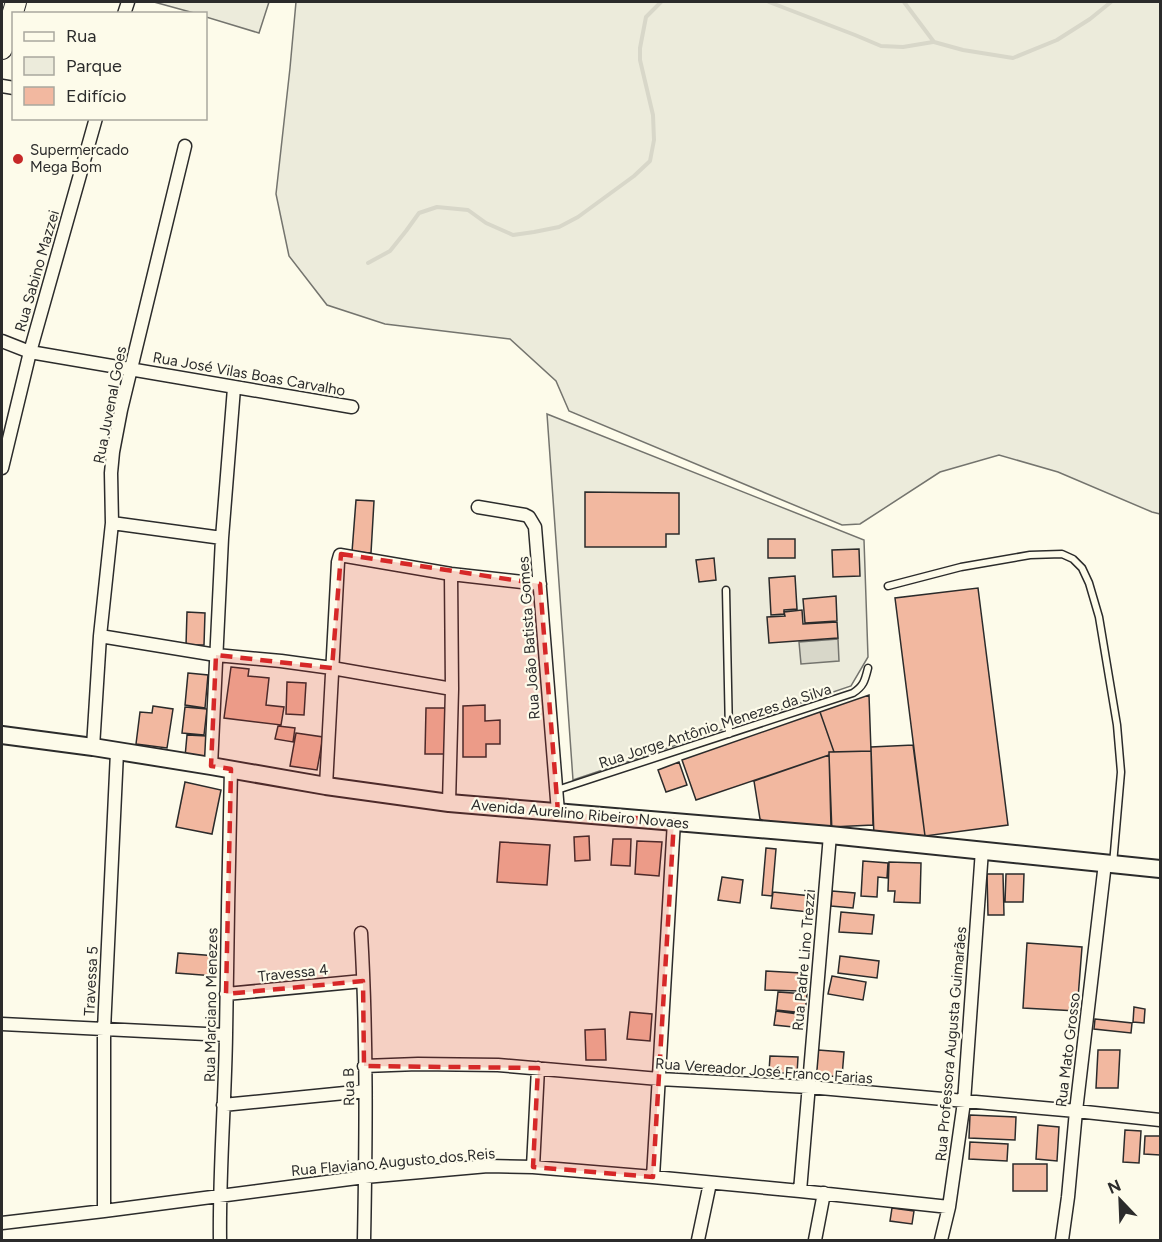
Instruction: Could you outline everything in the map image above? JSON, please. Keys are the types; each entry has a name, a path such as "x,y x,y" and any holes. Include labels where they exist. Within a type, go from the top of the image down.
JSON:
{"main road":[{"path":"2,49 12,15"}],"street":[{"name":"Rua Sabino Mazzei","path":"2,468 30,352 95,120"},
{"name":"Rua Juvenal Goes","path":"93,747 100,636 112,524 113,452 121,410 185,146"},
{"name":"Rua José Vilas Boas Carvalho","path":"2,341 30,352 352,407"},
{"path":"211,765 222,538 234,388"},
{"name":"Rua João Batista Gomes","path":"478,507 525,514 533,522 537,536 558,812"},
{"path":"112,524 222,538"},
{"path":"326,786 340,555 451,574 540,584"},
{"path":"449,803 452,689 451,574"},
{"path":"100,636 216,655 332,668 452,689"},
{"name":"Avenida Aurelino Ribeiro Novaes","path":"2,735 93,747 326,786 449,803 830,835 1161,869"},
{"name":"Travessa 5","path":"104,1211 104,1030 117,752"},
{"name":"Rua Marciano Menezes","path":"220,1240 219,1195 226,1035 231,770"},
{"path":"653,1177 674,821"},
{"name":"Rua Padre Lino Trezzi","path":"800,1191 830,835"},
{"name":"Rua Professora Augusta Guimarães","path":"941,1240 949,1207 964,1102 982,850"},
{"name":"Rua Mato Grosso","path":"1062,1240 1076,1111 1109,863"},
{"name":"Rua B","path":"361,933 364,1240"},
{"name":"Travessa 4","path":"226,994 363,981"},
{"path":"2,1024 226,1035"},
{"name":"Rua Vereador José Franco Farias","path":"364,1066 498,1065 659,1079 809,1087 1161,1120"},
{"path":"533,1167 538,1068"},
{"path":"223,1105 364,1091"},
{"name":"Rua Flaviano Augusto dos Reis","path":"2,1222 365,1177 488,1166 533,1167 653,1177 949,1207"},
{"path":"698,1240 710,1183"},
{"path":"815,1240 824,1193"}],"lane":[{"path":"888,586 961,567 1030,555 1062,554 1073,559 1082,568 1099,617 1117,725 1121,772 1109,863"},
{"path":"726,590 729,734"},
{"name":"Rua Jorge Antônio Menezes da Silva","path":"556,791 853,693 866,679 868,668"}],"highlighted area":[{"path":"341,554 540,584 558,812 674,821 653,1177 533,1167 538,1068 364,1066 363,981 226,994 231,769 211,766 216,655 332,668"}],"green space":[{"path":"154,2 269,2 259,33 207,17 207,12 190,12"},
{"path":"296,2 1160,2 1160,514 1058,472 999,455 940,472 860,524 842,525 569,411 556,381 510,339 385,324 327,305 289,256 276,194"},
{"path":"547,414 864,540 868,657 851,686 573,780"}],"shaded area":[{"path":"838,639 839,661 801,664 799,642"}],"building":[{"path":"585,492 679,493 679,534 666,534 666,547 585,547"},
{"path":"356,500 374,501 371,553 352,552"},
{"path":"768,539 795,539 795,558 768,558"},
{"path":"859,549 860,576 833,577 832,550"},
{"path":"714,558 716,580 699,582 696,560"},
{"path":"795,576 797,609 784,610 784,614 771,615 769,578"},
{"path":"978,588 1008,825 925,836 895,598"},
{"path":"836,596 837,621 805,623 803,599"},
{"path":"802,610 803,624 837,622 838,638 769,643 767,617 785,616 784,612"},
{"path":"187,612 205,613 204,645 186,645"},
{"path":"231,667 249,669 248,676 269,678 266,705 284,707 281,725 224,718"},
{"path":"188,673 208,675 205,708 185,705"},
{"path":"287,682 306,683 304,715 286,714"},
{"path":"869,695 871,751 834,752 820,712"},
{"path":"485,705 485,721 500,720 500,744 486,744 486,757 463,757 463,706"},
{"path":"153,706 173,709 167,748 136,744 140,712 152,713"},
{"path":"185,707 207,709 204,735 182,733"},
{"path":"426,708 447,708 447,754 425,754"},
{"path":"820,712 834,752 696,800 682,760"},
{"path":"278,726 295,728 293,742 275,739"},
{"path":"296,733 323,737 317,770 290,766"},
{"path":"187,735 207,736 205,758 185,757"},
{"path":"913,745 925,836 874,838 871,747"},
{"path":"871,751 873,825 831,827 829,752"},
{"path":"829,755 832,833 780,829 760,819 754,781"},
{"path":"679,762 687,785 666,792 658,770"},
{"path":"185,782 221,790 212,834 176,827"},
{"path":"589,836 590,860 575,861 574,837"},
{"path":"613,839 631,839 630,866 611,865"},
{"path":"637,841 662,842 659,876 635,874"},
{"path":"500,842 550,845 547,885 497,882"},
{"path":"766,848 776,849 772,896 762,895"},
{"path":"863,861 888,863 887,878 878,877 877,897 861,896"},
{"path":"889,862 921,863 920,903 894,902 895,891 888,891"},
{"path":"987,874 1003,874 1004,915 988,915"},
{"path":"1006,874 1024,874 1023,902 1005,902"},
{"path":"722,877 743,880 740,903 718,900"},
{"path":"832,891 855,893 853,908 831,906"},
{"path":"773,892 811,896 809,912 771,908"},
{"path":"841,912 874,915 872,934 839,932"},
{"path":"1027,943 1082,947 1077,1011 1023,1008"},
{"path":"178,953 217,956 215,976 176,973"},
{"path":"840,956 879,961 877,978 838,973"},
{"path":"766,971 801,973 800,991 765,990"},
{"path":"832,976 866,982 863,1000 828,994"},
{"path":"778,992 807,994 805,1013 776,1010"},
{"path":"1134,1007 1145,1009 1144,1023 1133,1022"},
{"path":"776,1011 805,1015 803,1028 774,1025"},
{"path":"630,1012 652,1014 650,1041 627,1039"},
{"path":"1095,1019 1132,1023 1131,1033 1094,1029"},
{"path":"605,1029 606,1060 586,1060 585,1030"},
{"path":"818,1050 844,1052 842,1077 816,1075"},
{"path":"1098,1050 1120,1050 1118,1088 1096,1088"},
{"path":"770,1056 798,1057 797,1074 769,1072"},
{"path":"970,1115 1016,1117 1015,1140 969,1138"},
{"path":"1038,1125 1059,1127 1057,1161 1036,1159"},
{"path":"1125,1130 1141,1131 1139,1163 1123,1162"},
{"path":"1145,1136 1160,1136 1160,1155 1144,1154"},
{"path":"970,1142 1008,1144 1007,1161 969,1159"},
{"path":"1013,1164 1047,1164 1047,1191 1013,1191"},
{"path":"892,1208 914,1211 912,1224 890,1221"}],"waterway":[{"path":"368,263 390,251 419,213 437,207 468,210 486,223 513,235 534,232 559,227 578,217 634,176 650,161 654,140 653,115 640,60 640,48 646,17 661,2"},
{"path":"769,2 881,46 903,47 933,42"},
{"path":"904,2 934,42 963,50 1013,58 1057,40 1090,19 1111,2"}],"place":[{"name":"Supermercado Mega Bom","path":"18,159"}]}
